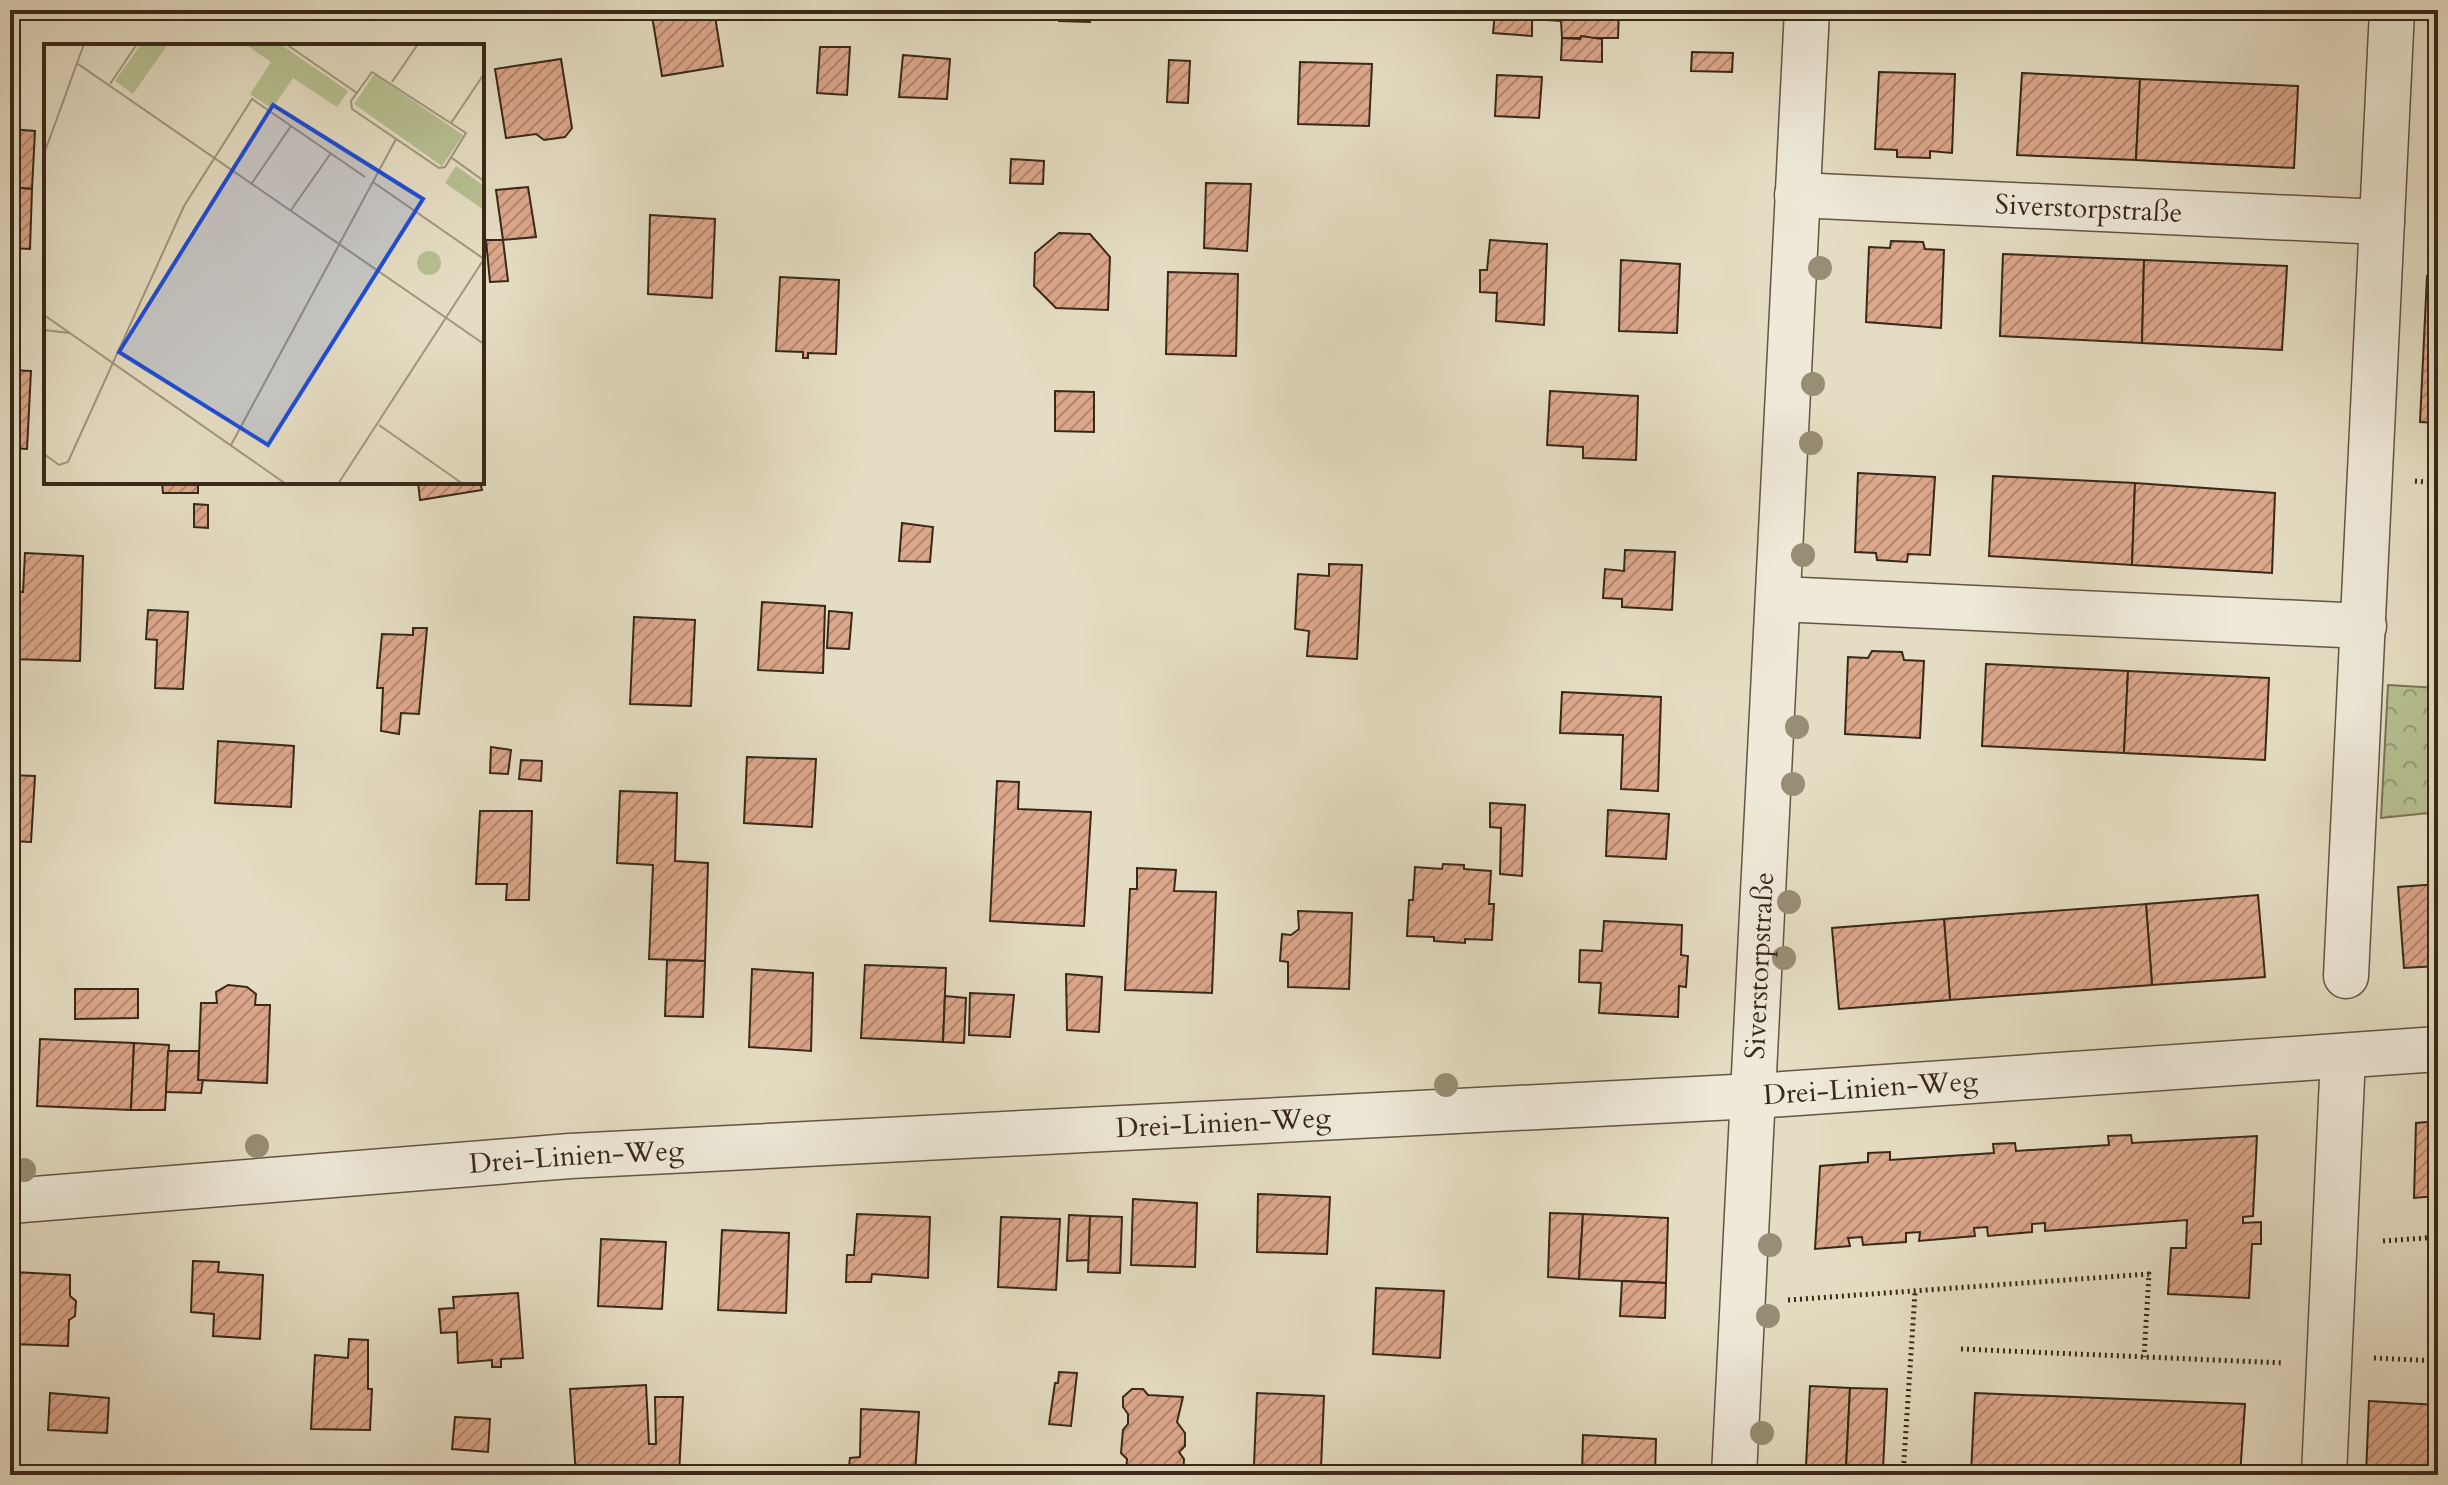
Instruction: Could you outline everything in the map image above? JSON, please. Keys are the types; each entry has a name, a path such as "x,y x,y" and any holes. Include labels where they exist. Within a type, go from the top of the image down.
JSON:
{"street":[{"name":"Siverstorpstraße","path":"1734,1475 1807,10"},
{"path":"2346,976 2392,15"},
{"name":"Siverstorpstraße","path":"1797,195 2382,222"},
{"path":"1780,599 2364,626"},
{"name":"Drei-Linien-Weg","path":"10,1201 583,1155 1754,1096 2438,1049"},
{"path":"2324,1475 2343,1056"}],"path":[{"path":"2335,1245 2438,1237"},
{"path":"1783,1300 2149,1274 2144,1357"},
{"path":"1903,1475 1915,1293"},
{"path":"1961,1349 2144,1357 2438,1361"}],"green space":[{"path":"2388,685 2438,688 2438,812 2381,818"}],"building":[{"path":"651,10 714,10 723,66 662,76"},
{"path":"1038,10 1111,10 1110,19 1090,18 1090,22 1059,21 1059,16 1038,16"},
{"path":"1549,10 1619,10 1618,38 1562,38 1561,21 1548,20"},
{"path":"1495,12 1532,15 1532,36 1493,33"},
{"path":"1581,36 1602,39 1602,62 1561,60 1562,38 1580,39"},
{"path":"820,47 850,47 847,95 817,93"},
{"path":"1692,52 1733,53 1732,72 1691,71"},
{"path":"903,55 950,59 947,99 899,97"},
{"path":"561,59 572,128 565,137 544,140 536,134 506,138 495,69"},
{"path":"1169,60 1190,61 1188,103 1167,102"},
{"path":"1300,62 1372,64 1369,126 1298,124"},
{"path":"1879,72 1955,74 1952,153 1930,151 1930,158 1897,157 1897,150 1875,149"},
{"path":"2022,73 2140,79 2136,160 2017,155"},
{"path":"1497,75 1542,77 1539,118 1495,116"},
{"path":"2140,79 2298,86 2294,168 2136,160"},
{"path":"2435,119 2438,119 2438,193 2431,192"},
{"path":"10,129 35,131 32,189 10,187"},
{"path":"1011,159 1044,161 1043,184 1010,183"},
{"path":"1206,183 1251,184 1247,251 1204,248"},
{"path":"10,187 32,189 30,249 10,248"},
{"path":"528,187 536,237 503,240 496,190"},
{"path":"650,215 715,219 712,298 648,294"},
{"path":"1059,233 1090,234 1110,257 1108,310 1056,308 1034,286 1035,253"},
{"path":"486,240 503,240 508,281 490,282"},
{"path":"1490,240 1547,244 1544,325 1496,321 1497,293 1480,292 1480,270 1487,270"},
{"path":"1891,241 1923,242 1925,249 1944,250 1941,328 1866,322 1869,247 1890,248"},
{"path":"2003,254 2144,260 2142,343 2000,336"},
{"path":"1621,260 1680,264 1677,333 1619,331"},
{"path":"2144,260 2287,266 2282,350 2142,343"},
{"path":"1168,272 1238,274 1236,356 1166,354"},
{"path":"2427,276 2438,276 2438,423 2420,422"},
{"path":"780,277 839,280 836,354 808,353 808,358 803,358 803,352 776,351"},
{"path":"10,370 31,371 27,449 10,448"},
{"path":"1055,391 1094,392 1094,432 1055,431"},
{"path":"1550,391 1638,396 1636,460 1583,458 1583,447 1547,445"},
{"path":"1858,473 1935,477 1930,555 1908,554 1907,562 1877,560 1876,553 1855,552"},
{"path":"1993,476 2135,483 2132,565 1989,556"},
{"path":"2135,483 2275,493 2272,573 2132,565"},
{"path":"162,484 198,484 198,493 163,493"},
{"path":"418,484 480,484 482,490 420,500"},
{"path":"194,504 208,505 208,528 194,527"},
{"path":"902,523 933,527 930,562 899,561"},
{"path":"2436,542 2438,583 2434,583"},
{"path":"1625,550 1675,552 1672,610 1622,607 1622,599 1603,598 1605,569 1624,571"},
{"path":"25,553 83,556 80,661 10,659 10,592 23,592"},
{"path":"1329,564 1362,565 1357,659 1307,656 1309,631 1295,629 1298,574 1329,576"},
{"path":"2434,583 2438,583 2438,623 2433,623"},
{"path":"762,602 825,606 823,673 758,670"},
{"path":"148,610 188,612 183,689 155,688 157,640 146,639"},
{"path":"829,611 852,613 849,649 827,648"},
{"path":"634,617 695,620 691,706 630,704"},
{"path":"413,628 427,628 419,714 401,713 399,734 381,731 383,688 377,688 382,634 413,635"},
{"path":"1872,651 1902,652 1904,660 1924,661 1920,738 1845,734 1848,657 1868,658"},
{"path":"1986,664 2128,671 2124,753 1982,746"},
{"path":"2128,671 2269,678 2265,760 2124,753"},
{"path":"1562,692 1661,697 1658,791 1621,789 1623,735 1560,733"},
{"path":"218,741 294,746 291,807 215,803"},
{"path":"491,747 511,750 508,774 490,773"},
{"path":"747,757 816,759 812,827 744,823"},
{"path":"521,760 542,761 541,781 519,779"},
{"path":"10,775 35,776 31,842 10,841"},
{"path":"997,781 1019,782 1018,809 1091,812 1084,926 990,921"},
{"path":"620,791 677,793 675,861 708,863 705,961 649,959 653,865 617,863"},
{"path":"1490,803 1525,805 1522,876 1500,874 1501,828 1490,827"},
{"path":"1608,810 1669,814 1666,859 1606,856"},
{"path":"480,811 532,811 529,900 506,900 507,884 476,884"},
{"path":"1443,864 1491,871 1489,904 1494,904 1492,940 1465,939 1465,943 1407,936 1415,867 1442,869"},
{"path":"1137,868 1176,870 1174,891 1216,892 1212,993 1125,990 1130,889 1137,889"},
{"path":"2438,884 2438,966 2404,968 2398,887"},
{"path":"2258,895 2265,977 2152,985 2146,904"},
{"path":"2146,904 2152,985 1950,1000 1944,919"},
{"path":"1298,911 1352,913 1349,989 1288,987 1288,962 1280,961 1282,934 1291,935 1299,929"},
{"path":"1944,919 1950,1000 1839,1009 1832,928"},
{"path":"1604,921 1682,925 1681,955 1688,956 1686,987 1679,986 1678,1017 1599,1013 1601,983 1579,982 1580,950 1602,951"},
{"path":"10,928 14,928 10,984"},
{"path":"667,960 705,961 703,1017 665,1016"},
{"path":"865,965 946,968 943,1042 861,1038"},
{"path":"752,969 813,973 811,1051 749,1047"},
{"path":"1066,974 1102,977 1099,1032 1067,1030"},
{"path":"228,985 247,987 256,994 255,1005 270,1005 267,1083 198,1080 201,1003 217,1003 216,992"},
{"path":"75,989 138,989 138,1018 75,1019"},
{"path":"970,993 1014,995 1010,1037 969,1035"},
{"path":"945,996 966,998 964,1043 943,1042"},
{"path":"40,1039 134,1043 131,1110 37,1106"},
{"path":"134,1043 169,1045 165,1110 131,1110"},
{"path":"168,1051 199,1051 198,1080 203,1080 201,1093 166,1092"},
{"path":"2438,1121 2437,1211 2436,1196 2414,1198 2416,1123"},
{"path":"2131,1135 2132,1143 2257,1136 2253,1216 2243,1217 2243,1223 2261,1222 2261,1244 2252,1244 2249,1298 2168,1294 2171,1248 2186,1248 2187,1220 2045,1231 2045,1223 2032,1224 2032,1232 1988,1236 1987,1227 1974,1228 1975,1236 1919,1241 1920,1232 1906,1233 1906,1242 1863,1245 1862,1237 1848,1238 1850,1246 1815,1249 1820,1166 1868,1162 1868,1153 1890,1152 1890,1160 1994,1153 1993,1144 2015,1143 2016,1151 2109,1145 2108,1136"},
{"path":"1258,1194 1330,1197 1327,1254 1257,1252"},
{"path":"1133,1199 1197,1203 1195,1267 1131,1265"},
{"path":"1550,1213 1583,1214 1579,1279 1548,1277"},
{"path":"857,1214 930,1217 928,1278 872,1274 871,1282 846,1282 847,1255 854,1255"},
{"path":"1583,1214 1668,1218 1666,1283 1579,1279"},
{"path":"1069,1215 1090,1216 1089,1260 1067,1261"},
{"path":"1090,1216 1122,1217 1120,1273 1088,1272"},
{"path":"1001,1217 1060,1219 1056,1290 998,1287"},
{"path":"722,1230 789,1233 786,1313 718,1310"},
{"path":"601,1239 666,1242 662,1309 598,1306"},
{"path":"193,1261 219,1262 218,1272 263,1275 260,1339 213,1336 214,1314 191,1312"},
{"path":"10,1271 14,1272 11,1344 10,1344"},
{"path":"14,1272 70,1275 70,1296 76,1301 75,1316 69,1320 68,1346 11,1344"},
{"path":"1622,1281 1666,1283 1665,1318 1620,1316"},
{"path":"1376,1288 1444,1291 1440,1358 1373,1354"},
{"path":"518,1293 523,1358 501,1359 501,1367 492,1367 492,1360 458,1363 457,1332 441,1333 439,1309 454,1308 453,1297"},
{"path":"349,1339 368,1340 368,1389 372,1389 370,1430 311,1429 315,1355 348,1358"},
{"path":"1059,1372 1077,1373 1071,1426 1049,1424"},
{"path":"646,1385 649,1444 656,1444 655,1397 683,1397 679,1475 576,1475 570,1389"},
{"path":"1810,1386 1850,1388 1846,1468 1806,1466"},
{"path":"1850,1388 1887,1389 1883,1469 1846,1468"},
{"path":"1132,1389 1143,1389 1148,1395 1183,1397 1177,1422 1185,1433 1185,1446 1179,1452 1184,1459 1183,1475 1126,1475 1127,1459 1121,1453 1128,1414 1123,1407 1123,1397"},
{"path":"50,1393 109,1398 107,1433 48,1430"},
{"path":"1257,1393 1324,1396 1321,1468 1254,1465"},
{"path":"1975,1393 2245,1404 2240,1475 1971,1473"},
{"path":"2369,1401 2438,1405 2438,1475 2366,1475"},
{"path":"861,1409 919,1412 915,1475 848,1475 850,1458 860,1457"},
{"path":"455,1417 490,1419 488,1452 452,1449"},
{"path":"1583,1435 1656,1439 1655,1475 1582,1475"}]}
